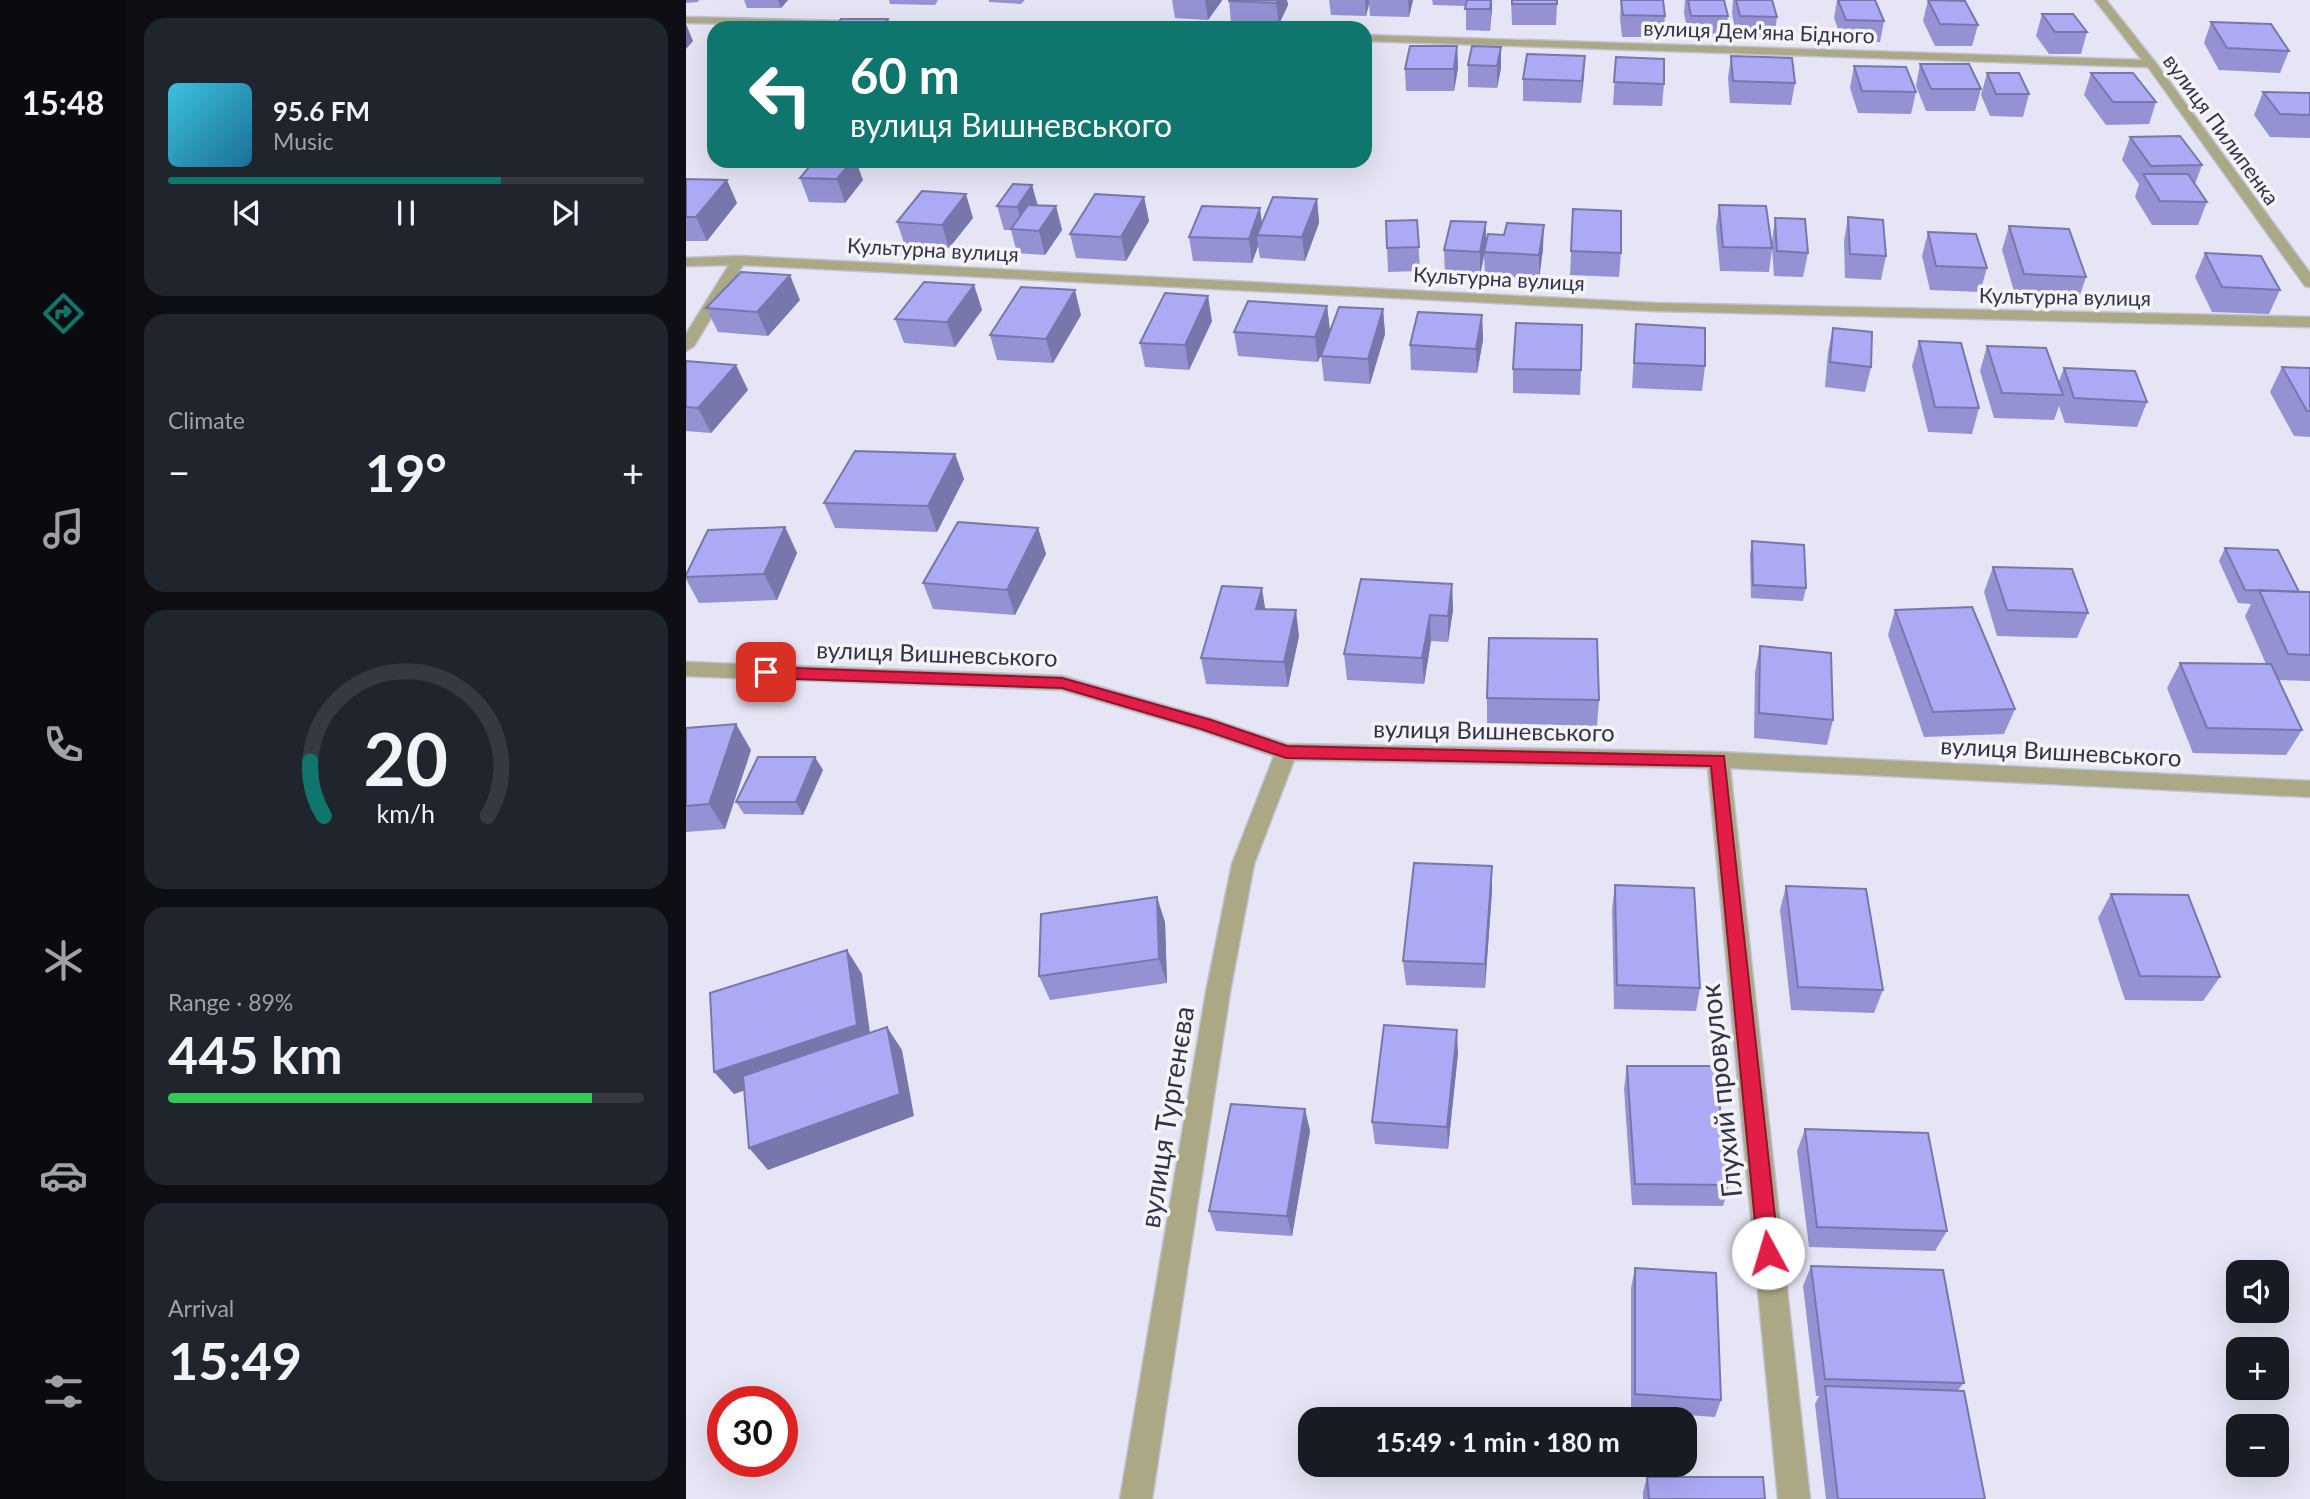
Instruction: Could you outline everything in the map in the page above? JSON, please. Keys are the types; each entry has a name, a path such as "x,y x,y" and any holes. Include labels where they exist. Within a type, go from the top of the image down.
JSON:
{"street":[{"name":"вулиця Пилипенка","path":"2101,0 2151,64 2310,283"},
{"path":"686,20 726,21"},
{"name":"вулиця Дем'яна Бідного","path":"1372,38 2151,64"},
{"path":"686,346 739,260"},
{"name":"Культурна вулиця","path":"686,262 739,260 1655,307 2310,322"},
{"name":"вулиця Вишневського","path":"686,669 1062,683 1205,724 1286,752 1718,761 2310,789"},
{"name":"вулиця Тургенєва","path":"1136,1499 1218,992 1243,864 1286,752"},
{"name":"Глухий провулок","path":"1718,761 1794,1499"}],"building":[{"path":"1229,0 1278,0 1276,3"},
{"path":"1467,0 1491,0 1490,9 1465,9"},
{"path":"1512,0 1557,0 1557,4 1512,4"},
{"path":"1621,0 1663,0 1665,16 1623,15"},
{"path":"1688,0 1724,0 1728,16 1691,16"},
{"path":"1736,0 1772,0 1777,17 1740,16"},
{"path":"1838,0 1875,0 1884,21 1846,20"},
{"path":"1928,0 1965,1 1978,25 1940,24"},
{"path":"2042,14 2073,14 2087,32 2055,32"},
{"path":"841,19 888,19 887,21 840,21"},
{"path":"2211,22 2271,24 2289,51 2227,48"},
{"path":"1410,46 1457,46 1454,69 1405,69"},
{"path":"1472,46 1501,47 1497,66 1468,65"},
{"path":"1527,54 1585,56 1582,81 1523,79"},
{"path":"1731,56 1792,58 1795,83 1733,81"},
{"path":"1616,57 1664,59 1664,84 1614,82"},
{"path":"1920,64 1969,64 1981,89 1931,89"},
{"path":"1854,66 1906,67 1916,92 1862,91"},
{"path":"1987,73 2019,73 2029,94 1996,94"},
{"path":"2091,73 2133,73 2156,102 2113,102"},
{"path":"2263,92 2310,93 2310,115 2280,114"},
{"path":"2180,136 2202,165 2151,166 2130,137"},
{"path":"808,168 846,168 837,179 800,178"},
{"path":"2143,174 2188,174 2207,202 2160,201"},
{"path":"686,179 727,180 696,217 686,217"},
{"path":"1013,184 1032,185 1017,207 997,206"},
{"path":"922,191 966,194 942,225 897,222"},
{"path":"1095,194 1144,197 1121,237 1070,234"},
{"path":"1273,197 1317,199 1302,237 1257,235"},
{"path":"1028,205 1056,206 1039,231 1011,229"},
{"path":"1719,205 1766,206 1772,248 1723,247"},
{"path":"1202,206 1260,208 1249,239 1189,237"},
{"path":"1573,209 1621,211 1621,253 1571,251"},
{"path":"1848,217 1883,220 1886,256 1850,254"},
{"path":"1775,218 1805,219 1808,253 1777,251"},
{"path":"1417,220 1419,247 1387,248 1386,221"},
{"path":"1451,221 1486,222 1480,252 1444,250"},
{"path":"1507,223 1544,225 1539,255 1484,252 1488,234 1504,235"},
{"path":"2009,226 2069,229 2086,277 2024,274"},
{"path":"1928,232 1976,234 1987,268 1936,266"},
{"path":"2205,253 2261,256 2280,290 2222,287"},
{"path":"741,272 790,275 757,312 706,308"},
{"path":"924,282 974,285 947,322 895,319"},
{"path":"1021,287 1075,290 1046,339 990,335"},
{"path":"1165,293 1208,296 1185,345 1140,343"},
{"path":"1248,301 1327,306 1315,337 1234,332"},
{"path":"1339,307 1383,309 1368,359 1321,356"},
{"path":"1418,312 1482,315 1476,349 1410,345"},
{"path":"1516,323 1582,325 1581,370 1513,369"},
{"path":"1636,324 1705,328 1705,366 1634,363"},
{"path":"1833,328 1872,332 1871,367 1830,362"},
{"path":"1919,341 1961,343 1979,408 1935,407"},
{"path":"1987,346 2046,348 2063,395 2002,393"},
{"path":"686,361 736,365 698,408 686,407"},
{"path":"2282,367 2310,368 2310,411 2307,411"},
{"path":"2064,368 2135,371 2147,402 2074,398"},
{"path":"855,451 955,454 928,506 824,503"},
{"path":"958,522 1038,528 1007,590 923,583"},
{"path":"785,527 764,574 686,577 708,530"},
{"path":"1752,541 1804,545 1806,588 1753,585"},
{"path":"2225,548 2278,550 2299,592 2245,590"},
{"path":"1993,567 2072,569 2088,613 2007,610"},
{"path":"1361,579 1452,584 1448,616 1430,615 1422,658 1344,654"},
{"path":"1222,586 1262,588 1256,609 1296,610 1284,662 1201,658"},
{"path":"2259,590 2310,592 2310,655 2288,654"},
{"path":"1972,607 2015,709 1933,712 1895,610"},
{"path":"1489,638 1597,639 1599,700 1487,698"},
{"path":"1760,646 1831,653 1833,720 1759,713"},
{"path":"2180,663 2271,664 2302,730 2207,728"},
{"path":"736,724 709,804 686,806 686,728"},
{"path":"758,757 815,757 796,802 736,802"},
{"path":"1414,863 1492,866 1485,964 1403,961"},
{"path":"1615,885 1694,888 1700,988 1617,985"},
{"path":"1786,886 1866,889 1883,990 1798,987"},
{"path":"2111,894 2188,895 2220,977 2140,976"},
{"path":"1157,897 1159,959 1039,976 1041,914"},
{"path":"847,950 857,1025 714,1072 710,993"},
{"path":"1384,1025 1457,1030 1447,1127 1372,1122"},
{"path":"887,1027 900,1094 749,1148 743,1076"},
{"path":"1627,1066 1715,1066 1729,1185 1635,1184"},
{"path":"1231,1104 1305,1109 1287,1216 1209,1211"},
{"path":"1805,1129 1928,1133 1947,1231 1817,1227"},
{"path":"1811,1266 1943,1270 1964,1383 1825,1379"},
{"path":"1635,1268 1716,1273 1721,1400 1635,1394"},
{"path":"1825,1386 1964,1391 1985,1499 1838,1499"},
{"path":"1647,1477 1763,1477 1765,1499 1649,1499"}],"route":[{"path":"766,672 1062,683 1205,724 1286,752 1718,761 1768,1253"}]}
